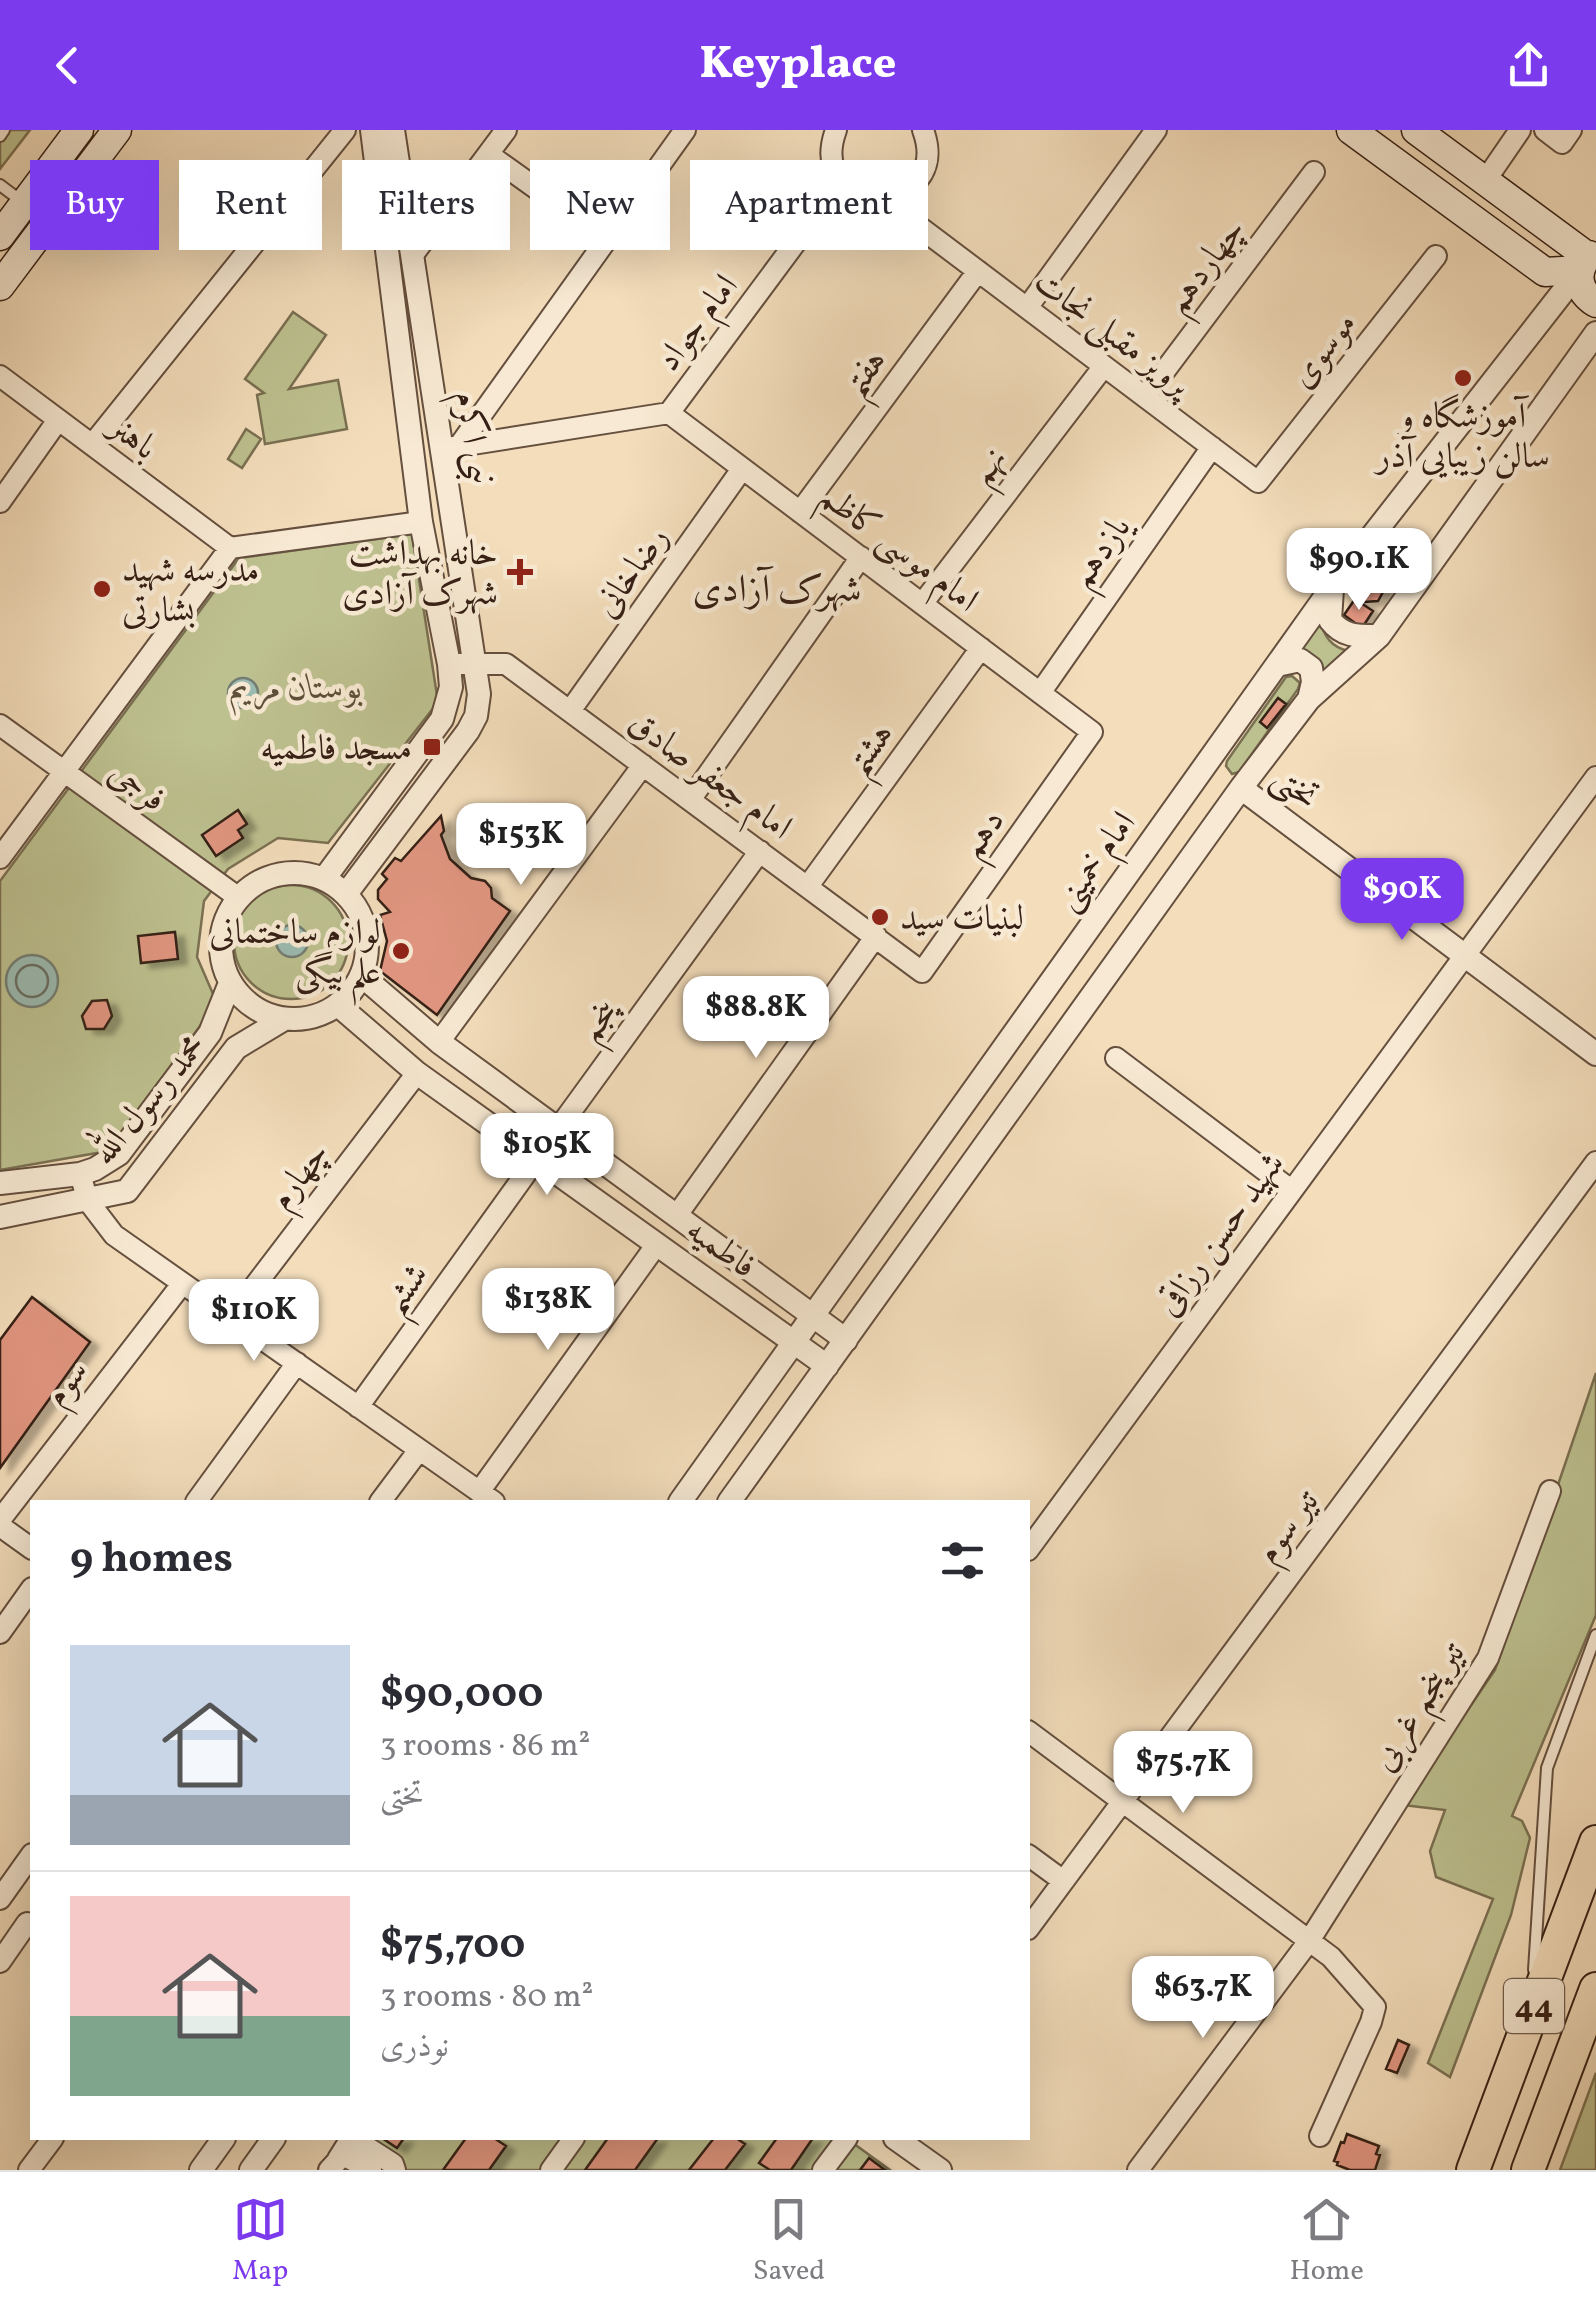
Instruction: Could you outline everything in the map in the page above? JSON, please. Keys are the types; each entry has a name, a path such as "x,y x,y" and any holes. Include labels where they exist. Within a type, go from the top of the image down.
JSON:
{"highway":[{"name":"44","path":"1473,2170 1596,1842"},
{"name":"44","path":"1528,2170 1596,1989"}],"main road":[{"path":"0,236 79,130"},
{"path":"0,286 117,130"},
{"path":"1351,130 1544,272 1588,259"},
{"path":"1416,130 1588,259"},
{"path":"1588,259 1584,294 1596,303"}],"street":[{"path":"92,445 345,130"},
{"name":"نبی اکرم","path":"324,880 442,719 451,687 421,522 372,130"},
{"name":"نبی اکرم","path":"346,894 468,731 476,716 479,694 450,447 412,256 394,130"},
{"path":"412,256 506,130"},
{"path":"664,160 686,130"},
{"path":"834,160 836,130"},
{"path":"925,160 925,134 949,130"},
{"path":"1027,308 1156,130"},
{"path":"1485,181 1520,130"},
{"path":"1545,130 1562,143 1571,130"},
{"path":"488,154 530,184"},
{"name":"چهاردهم","path":"1145,397 1314,172"},
{"name":"پرویز مقبلی نجات","path":"928,233 1258,482"},
{"path":"450,447 599,250"},
{"name":"امام جواد","path":"450,447 669,413 790,250"},
{"name":"موسوی","path":"1258,482 1436,256"},
{"name":"امام خمینی","path":"681,1500 1333,586 1588,259"},
{"name":"هفتم","path":"800,512 978,271"},
{"path":"730,1500 1241,788 1310,699 1379,636 1596,332"},
{"name":"نهم","path":"922,604 1104,366"},
{"name":"باهنر","path":"0,376 230,548"},
{"name":"امام موسی کاظم","path":"669,413 1092,732"},
{"path":"0,502 58,420"},
{"name":"یازدهم","path":"1040,692 1212,448"},
{"name":"رضاخانی","path":"570,711 742,468"},
{"path":"0,858 230,548 421,522"},
{"path":"690,800 860,558"},
{"path":"1333,586 1330,620 1338,631 1353,636 1379,636"},
{"name":"هشتم","path":"808,886 981,648"},
{"path":"1277,664 1300,660 1311,668 1314,682 1310,699"},
{"name":"امام جعفر صادق","path":"448,664 506,664 922,972"},
{"name":"فرجی","path":"0,725 238,898"},
{"name":"دهم","path":"922,972 1092,732"},
{"path":"438,1042 643,765"},
{"name":"شهید حسن رزاقی","path":"1030,1547 1596,777"},
{"name":"تختی","path":"1241,788 1596,1054"},
{"name":"پنجم","path":"558,1129 760,850"},
{"path":"284,1020 253,1008 230,984 222,962 226,917 238,898 269,877 288,873 324,880 346,894 358,912 366,932 366,954 361,975 338,1005"},
{"path":"678,1215 876,936"},
{"name":"فاطمیه","path":"361,975 438,1042 846,1340"},
{"name":"محمد رسول الله","path":"0,1184 80,1174 119,1154 210,1033 230,984"},
{"name":"فاطمیه","path":"338,1005 417,1072 827,1366"},
{"name":"محمد رسول الله","path":"0,1216 88,1202 127,1191 236,1048 284,1020 322,1014 338,1005"},
{"path":"1116,1058 1291,1190"},
{"name":"چهارم","path":"231,1318 417,1072"},
{"name":"ششم","path":"358,1407 538,1158"},
{"name":"تیر سوم","path":"1030,1926 1596,1162"},
{"path":"80,1174 88,1202 114,1235 487,1497 657,1244"},
{"name":"سوم","path":"0,1523 182,1284"},
{"path":"197,1500 296,1364"},
{"path":"382,1500 419,1450"},
{"name":"تیر پنجم غربی","path":"1138,2170 1309,1941 1488,1658 1550,1491"},
{"path":"0,1523 30,1547"},
{"path":"0,1632 30,1591"},
{"path":"1030,1732 1331,1957 1375,2007 1320,2136"},
{"path":"1030,1856 1062,1880"},
{"path":"0,1962 30,1925 0,1902 30,1857"},
{"path":"29,2170 52,2140"},
{"path":"201,2170 223,2140"},
{"path":"250,2170 272,2140"},
{"path":"333,2164 350,2140"},
{"path":"356,2140 394,2164 395,2170"},
{"path":"550,2170 572,2140"},
{"path":"823,2170 846,2140"},
{"path":"899,2140 940,2170"},
{"path":"333,2164 343,2155 371,2170"}],"lane":[{"path":"0,185 25,203"},
{"path":"1531,2015 1548,1768 1596,1634"}],"green space":[{"path":"0,130 30,130 0,169"},
{"path":"293,312 326,335 289,389 338,380 347,429 265,444 257,395 264,393 245,379"},
{"path":"246,429 261,439 242,468 228,459"},
{"name":"بوستان مریم","path":"412,534 438,702 328,843 278,838 228,869 204,901 197,957 217,1003 108,1151 0,1170 0,881 239,558"},
{"path":"1321,619 1329,640 1349,651 1319,687 1294,658"},
{"path":"1292,676 1300,683 1298,689 1239,772 1232,774 1227,761 1286,677"},
{"path":"291,885 323,894 339,910 348,942 339,974 323,990 291,999 259,990 243,974 234,942 243,910 259,894"},
{"path":"1596,1373 1596,1615 1512,1816 1522,1821 1530,1838 1511,1915 1450,2077 1428,2063 1493,1899 1436,1877 1430,1851 1445,1810 1403,1805 1495,1670"},
{"path":"1596,2073 1596,2170 1560,2170"},
{"path":"349,2140 849,2140 890,2170 327,2170"}],"water":[{"path":"243,678 254,682 258,693 254,704 243,708 232,704 228,693 232,682"},
{"path":"292,925 303,930 308,941 303,952 292,957 281,952 276,941 281,930"},
{"path":"32,955 51,962 58,981 51,1000 32,1007 13,1000 6,981 13,962"}],"building":[{"path":"1367,579 1379,580 1384,590 1378,601 1364,602 1359,592"},
{"path":"1355,599 1373,611 1362,628 1344,615"},
{"path":"1278,698 1286,704 1267,728 1260,722"},
{"path":"238,810 247,824 238,830 243,838 216,856 202,835"},
{"path":"441,816 441,835 450,859 471,878 485,881 492,898 510,911 437,1015 380,971 387,941 380,915 390,912 378,899 378,890 387,879 382,874 395,858 401,861"},
{"path":"175,932 178,959 141,963 138,936"},
{"path":"107,1000 112,1016 104,1029 86,1029 82,1016 92,1001"},
{"path":"32,1297 90,1342 0,1468 0,1340"},
{"path":"1398,2040 1409,2045 1397,2073 1386,2069"},
{"path":"1347,2134 1379,2146 1375,2170 1350,2170 1337,2165 1334,2161"},
{"path":"385,2140 403,2140 397,2148"},
{"path":"465,2140 497,2140 506,2146 489,2170 443,2170"},
{"path":"607,2140 657,2140 635,2170 585,2170"},
{"path":"712,2140 739,2140 745,2144 725,2170 689,2170"},
{"path":"776,2140 812,2140 791,2170 770,2170 759,2163"},
{"path":"869,2158 885,2170 860,2170"}],"place":[{"name":"آموزشگاه و سالن زیبایی آذر","path":"1463,378"},
{"name":"خانه بهداشت شهرک آزادی","path":"520,572"},
{"name":"مدرسه شهید بشارتی","path":"102,589"},
{"name":"مسجد فاطمیه","path":"432,747"},
{"name":"لبنیات سید","path":"880,917"},
{"name":"لوازم ساختمانی علم بیگی","path":"401,951"}],"district":[{"name":"شهرک آزادی","path":"777,588"}]}
